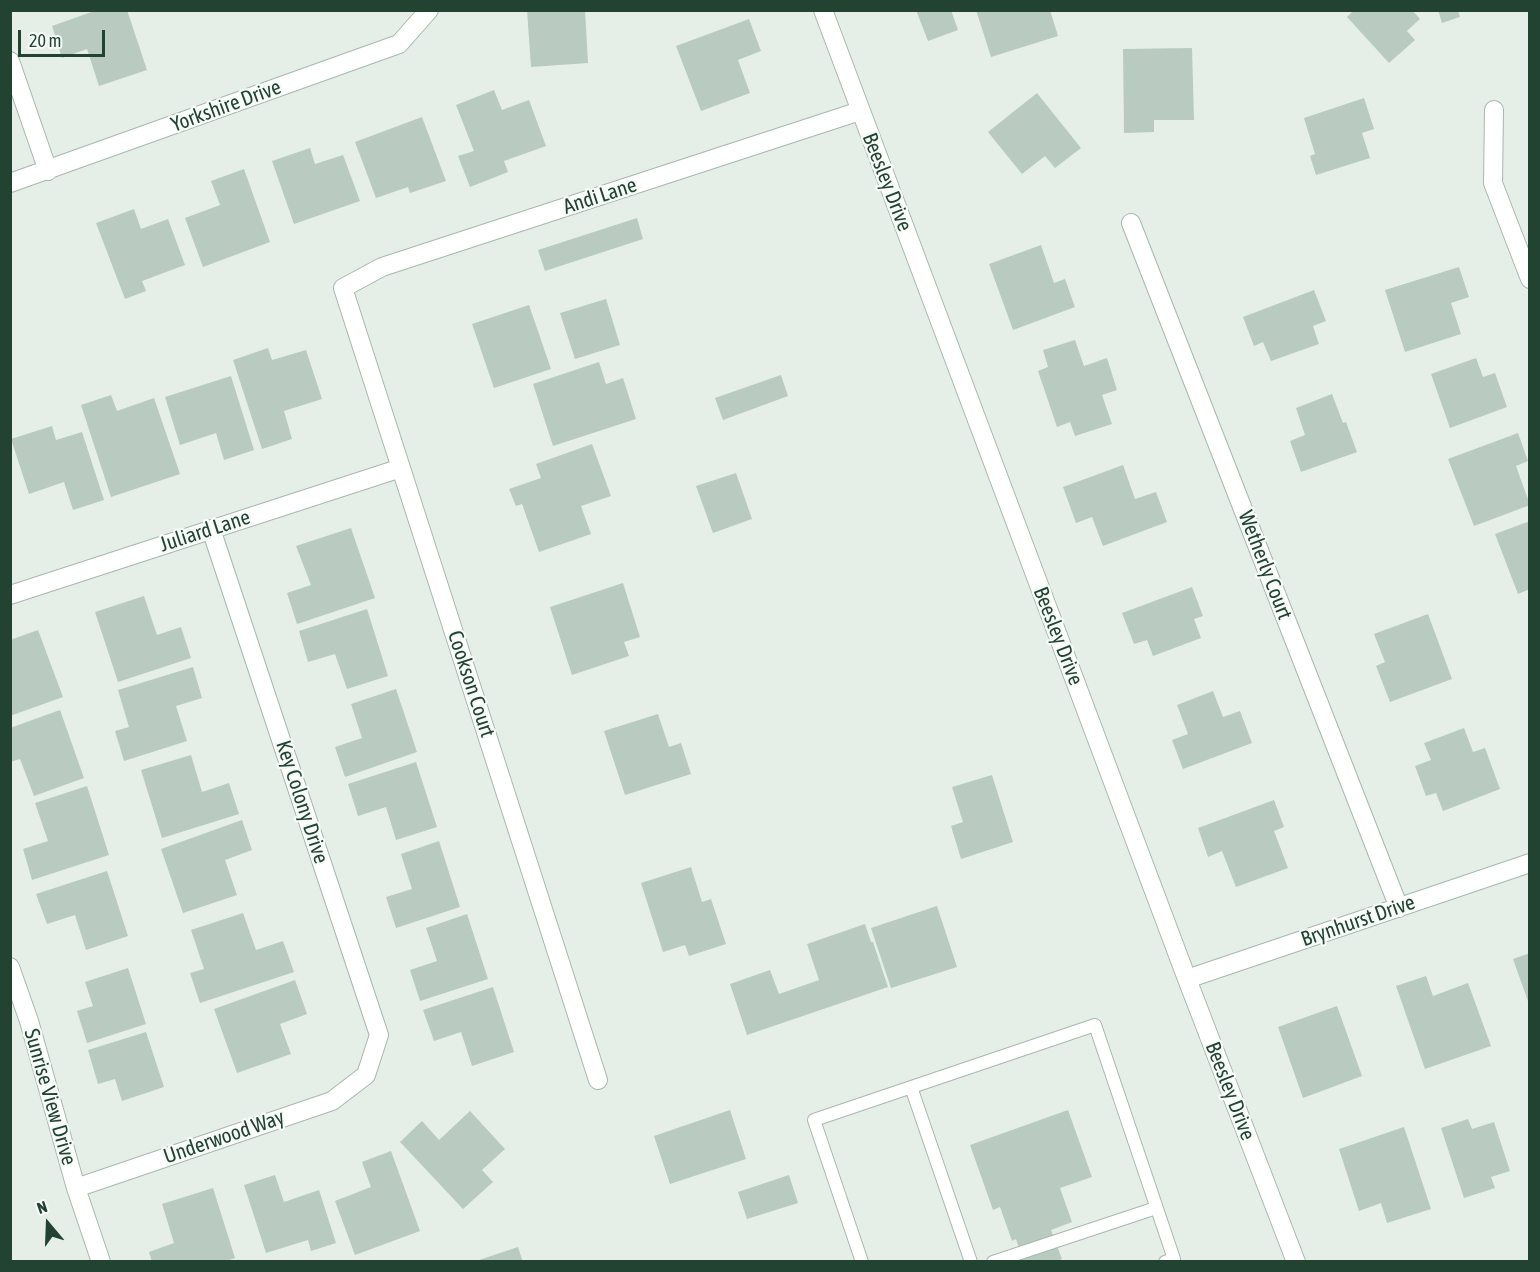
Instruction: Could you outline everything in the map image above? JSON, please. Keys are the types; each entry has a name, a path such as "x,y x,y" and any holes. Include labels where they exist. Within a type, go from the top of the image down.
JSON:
{"street":[{"name":"Yorkshire Drive","path":"10,183 399,44 429,10"},
{"name":"Beesley Drive","path":"823,10 1187,979 1296,1262"},
{"path":"10,61 48,171"},
{"path":"1494,110 1493,183 1530,279"},
{"name":"Andi Lane","path":"343,288 382,267 861,111"},
{"name":"Wetherly Court","path":"1131,223 1399,908"},
{"name":"Cookson Court","path":"343,288 598,1080"},
{"name":"Juliard Lane","path":"10,595 401,468"},
{"name":"Key Colony Drive","path":"211,529 379,1035 366,1075"},
{"name":"Brynhurst Drive","path":"1187,979 1530,863"},
{"name":"Sunrise View Drive","path":"10,967 29,1021 76,1188 101,1262"},
{"name":"Underwood Way","path":"76,1188 332,1101 366,1075"}],"lane":[{"path":"862,1262 814,1120 1095,1025 1174,1259 1165,1262"},
{"path":"911,1087 971,1262"},
{"path":"993,1262 1156,1208"}],"building":[{"path":"97,10 127,10 147,70 99,86 87,49 62,58 52,26"},
{"path":"527,10 585,10 588,63 531,67"},
{"path":"916,10 951,10 958,30 928,41"},
{"path":"976,10 1050,10 1058,36 991,57"},
{"path":"1354,10 1412,10 1420,19 1407,31 1415,40 1389,63 1347,17"},
{"path":"1438,10 1458,10 1460,17 1442,23"},
{"path":"749,19 761,51 738,60 750,93 701,111 676,46"},
{"path":"1192,48 1194,120 1154,120 1154,132 1124,133 1123,49"},
{"path":"494,90 502,110 529,100 546,146 504,161 508,172 470,187 458,156 474,151 456,105"},
{"path":"1037,93 1081,148 1055,168 1045,156 1022,174 988,132"},
{"path":"1364,98 1374,129 1362,133 1370,158 1316,175 1310,156 1315,154 1304,118"},
{"path":"422,117 446,181 410,193 408,187 376,198 355,142"},
{"path":"310,148 315,164 343,155 360,201 294,224 272,161"},
{"path":"244,169 270,242 203,267 185,218 220,205 211,181"},
{"path":"134,209 141,229 168,219 185,265 142,281 146,291 125,299 96,223"},
{"path":"637,218 643,239 545,271 538,250"},
{"path":"1041,245 1054,283 1065,279 1075,307 1013,330 989,264"},
{"path":"1459,267 1469,297 1451,303 1461,334 1405,352 1385,290"},
{"path":"1314,290 1326,321 1313,326 1319,344 1271,361 1263,342 1254,346 1243,317"},
{"path":"606,299 620,345 575,359 560,313"},
{"path":"529,305 551,369 494,388 472,324"},
{"path":"1075,340 1084,366 1107,358 1117,390 1102,395 1112,424 1075,436 1070,422 1057,427 1038,371 1048,367 1043,350"},
{"path":"268,348 272,360 306,350 322,399 284,411 292,439 262,449 233,360"},
{"path":"1476,358 1483,377 1495,373 1507,407 1450,428 1431,374"},
{"path":"599,362 606,384 623,378 636,419 553,446 533,384"},
{"path":"781,375 788,396 723,420 715,398"},
{"path":"231,376 254,450 224,460 216,433 180,445 165,397"},
{"path":"1332,394 1357,452 1301,472 1290,441 1305,435 1296,408"},
{"path":"111,395 117,411 154,398 180,474 111,497 81,405"},
{"path":"52,426 56,440 82,432 104,500 73,510 64,482 29,494 11,439"},
{"path":"1518,433 1528,461 1516,466 1530,505 1474,526 1448,459"},
{"path":"592,444 611,496 581,506 591,534 539,552 522,504 516,506 509,489 541,478 536,464"},
{"path":"1123,465 1135,499 1156,492 1167,522 1103,546 1092,517 1076,523 1063,487"},
{"path":"736,473 752,519 713,533 696,486"},
{"path":"1530,521 1530,589 1518,594 1495,534"},
{"path":"351,528 375,598 297,624 287,593 311,585 296,546"},
{"path":"623,583 640,637 624,642 629,656 572,675 550,607"},
{"path":"1192,587 1203,616 1194,619 1201,638 1153,656 1147,640 1134,644 1122,613"},
{"path":"144,596 157,635 181,627 191,658 118,682 95,612"},
{"path":"367,609 388,676 347,689 335,654 308,662 299,631"},
{"path":"1428,614 1452,679 1390,702 1376,666 1385,662 1374,634"},
{"path":"38,630 63,697 10,716 10,640"},
{"path":"193,667 202,698 176,706 187,741 124,761 115,731 129,727 118,690"},
{"path":"396,689 417,752 345,777 335,747 362,738 351,704"},
{"path":"1213,691 1223,717 1240,711 1252,743 1183,769 1172,740 1188,734 1177,705"},
{"path":"60,710 84,778 34,796 20,759 10,762 10,728"},
{"path":"658,714 669,747 681,743 691,774 625,795 604,731"},
{"path":"1464,728 1473,752 1485,748 1500,789 1443,811 1436,793 1426,796 1415,766 1431,760 1424,743"},
{"path":"191,755 202,792 229,783 239,814 162,838 141,770"},
{"path":"416,762 437,827 396,840 386,807 358,816 348,784"},
{"path":"992,775 1013,842 961,859 951,826 963,822 952,787"},
{"path":"87,786 109,855 32,880 23,849 48,841 35,803"},
{"path":"1274,800 1284,827 1274,831 1288,868 1236,887 1222,851 1208,857 1198,828"},
{"path":"242,820 252,850 225,860 237,895 183,913 161,849"},
{"path":"439,841 460,907 396,928 386,897 412,889 401,854"},
{"path":"691,867 702,902 711,899 726,944 689,956 685,945 663,952 641,883"},
{"path":"107,871 128,936 86,950 75,915 47,924 36,894"},
{"path":"937,906 957,967 891,988 871,928"},
{"path":"243,913 256,950 283,941 294,972 200,1003 190,973 204,969 191,930"},
{"path":"467,914 488,979 420,1001 410,970 437,961 426,928"},
{"path":"865,924 888,987 747,1035 730,984 770,970 779,994 819,980 807,944"},
{"path":"1530,953 1530,1003 1529,1004 1513,959"},
{"path":"128,968 146,1024 87,1043 77,1011 93,1006 85,982"},
{"path":"1426,976 1433,996 1468,983 1491,1046 1425,1069 1396,986"},
{"path":"295,980 307,1014 280,1024 291,1054 237,1073 214,1009"},
{"path":"493,987 514,1052 472,1066 461,1032 434,1041 423,1010"},
{"path":"1337,1006 1362,1076 1303,1098 1278,1027"},
{"path":"146,1032 164,1087 122,1101 115,1079 98,1084 88,1050"},
{"path":"730,1110 746,1159 670,1184 654,1136"},
{"path":"1068,1110 1092,1177 1060,1188 1072,1222 1051,1230 1062,1259 1055,1262 1024,1262 1016,1239 1012,1241 1000,1207 993,1210 970,1145"},
{"path":"470,1111 505,1149 482,1170 493,1182 463,1209 400,1142 422,1121 439,1140"},
{"path":"1468,1119 1472,1129 1494,1122 1510,1171 1491,1177 1495,1188 1464,1198 1441,1128"},
{"path":"1404,1127 1431,1209 1387,1223 1381,1203 1359,1211 1339,1149"},
{"path":"391,1151 420,1231 355,1255 335,1201 371,1187 362,1162"},
{"path":"275,1175 284,1202 319,1190 336,1243 311,1251 308,1240 266,1253 244,1185"},
{"path":"789,1175 798,1203 747,1219 738,1192"},
{"path":"213,1188 235,1258 223,1262 152,1262 149,1252 174,1243 162,1204"},
{"path":"518,1247 523,1262 476,1262 476,1261"}]}
